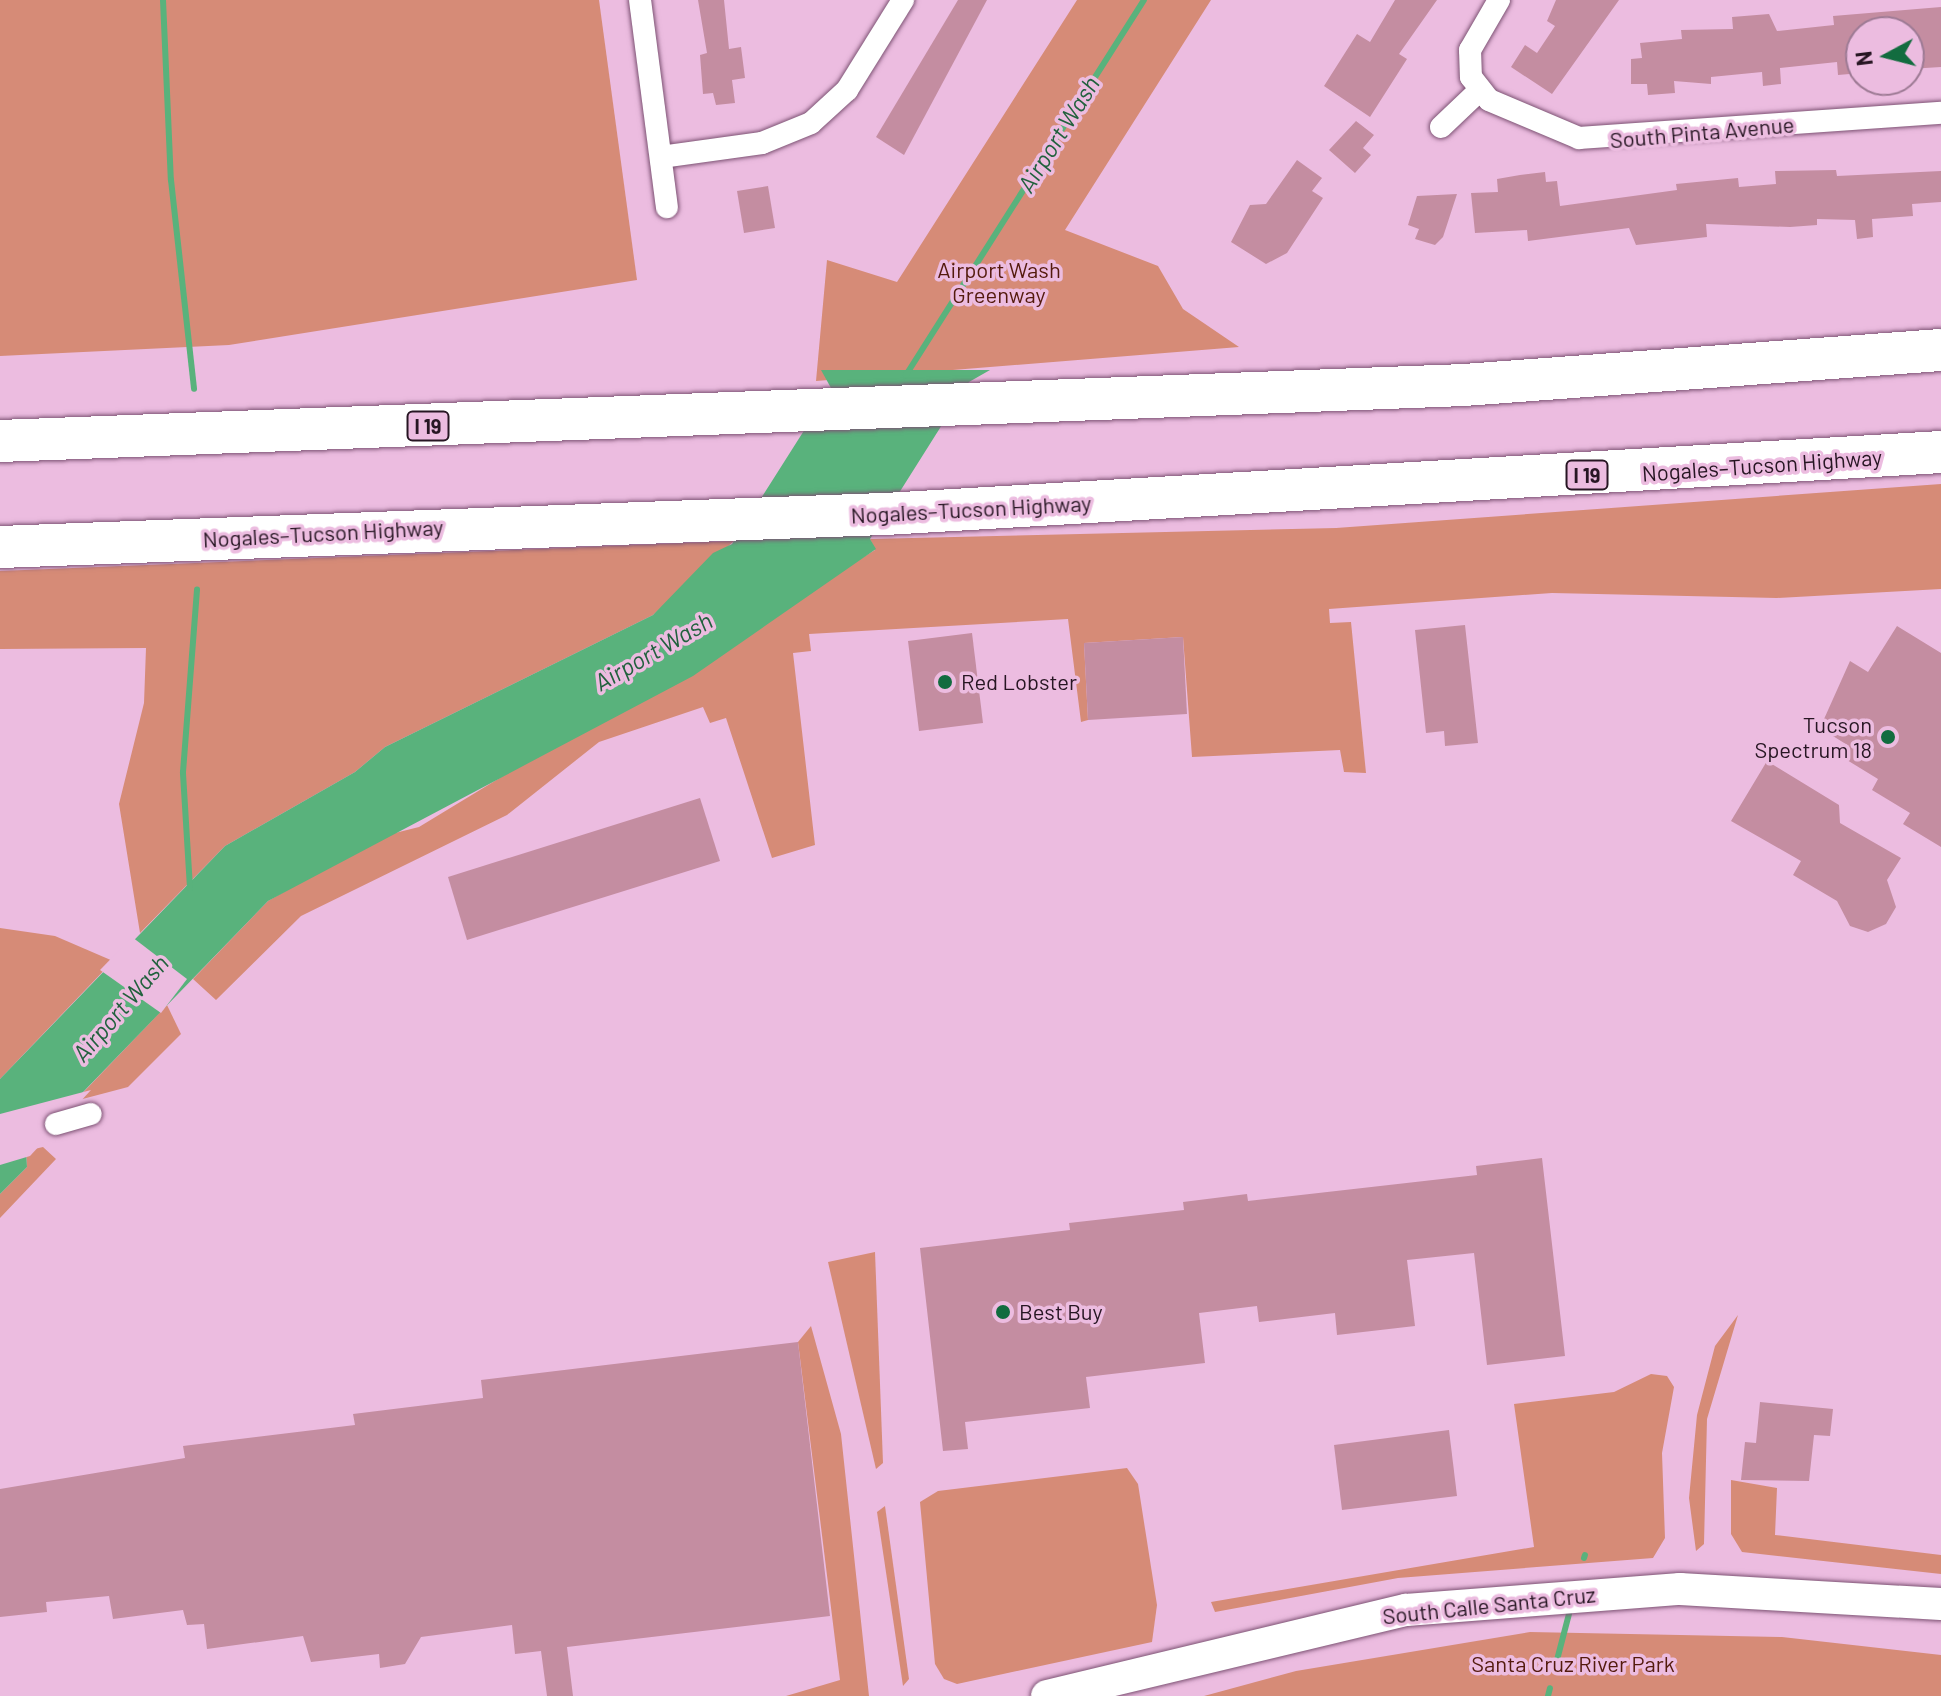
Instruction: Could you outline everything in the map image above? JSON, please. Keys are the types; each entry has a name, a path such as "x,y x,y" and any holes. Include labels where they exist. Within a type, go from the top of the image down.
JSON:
{"highway":[{"name":"I 19","path":"14,440 1464,385 1941,350"},
{"name":"Nogales–Tucson Highway","path":"0,550 142,541 885,514 1941,452"}],"street":[{"path":"640,0 667,207"},
{"path":"661,157 762,143 811,123 847,90 903,0"},
{"path":"1441,127 1478,89 1470,50 1499,0"},
{"name":"South Pinta Avenue","path":"1478,89 1513,113 1593,140 1941,113"},
{"path":"56,1124 91,1114"},
{"name":"South Calle Santa Cruz","path":"1047,1696 1406,1610 1680,1589 1941,1604"}],"green space":[{"path":"0,0 599,0 637,280 229,345 0,356"},
{"name":"Airport Wash Greenway","path":"1077,0 1211,0 1065,230 1158,266 1183,309 1239,347 816,381 827,260 897,282"},
{"path":"1941,484 1941,589 1777,598 1552,593 1329,609 1330,623 1351,622 1366,773 1344,772 1340,750 1192,757 1183,637 1084,643 1088,720 1081,722 1068,619 809,634 811,651 793,653 815,845 772,858 726,718 710,723 703,707 599,742 507,815 301,916 216,1000 193,979 268,901 379,837 419,827 875,550 870,539 1336,528"},
{"path":"734,541 653,615 385,747 355,772 225,846 140,933 119,804 144,703 146,648 0,649 0,571"},
{"path":"0,928 55,936 113,961 0,1079"},
{"path":"167,1005 181,1034 128,1087 75,1101"},
{"path":"43,1147 56,1159 0,1218 0,1194 27,1167 26,1151"},
{"path":"875,1252 883,1463 876,1469 828,1262"},
{"path":"1738,1315 1707,1419 1704,1544 1696,1551 1689,1498 1697,1415 1715,1346"},
{"path":"811,1326 841,1434 869,1696 786,1696 840,1680 798,1342"},
{"path":"1651,1374 1667,1376 1674,1387 1662,1453 1665,1538 1653,1558 1398,1578 1215,1612 1211,1602 1534,1547 1514,1404 1614,1392"},
{"path":"1127,1468 1138,1484 1157,1605 1152,1642 957,1684 944,1679 935,1664 920,1502 938,1491"},
{"path":"1731,1480 1777,1488 1775,1535 1941,1555 1941,1574 1742,1552 1731,1534"},
{"path":"885,1506 909,1679 903,1686 877,1512"},
{"name":"Santa Cruz River Park","path":"1530,1632 1782,1637 1941,1655 1941,1696 1204,1696 1296,1671"}],"water":[{"path":"821,370 990,370 969,382 870,539 876,549 693,676 268,901 26,1151 27,1167 0,1194 0,1079 225,846 355,772 385,747 653,615 713,553 732,544 831,388"}],"pier":[{"path":"132,937 187,979 161,1013 100,970"},
{"path":"91,1090 30,1156 0,1165 0,1114"}],"building":[{"path":"698,0 724,0 729,49 741,47 745,78 732,80 735,103 716,105 713,93 703,94 700,55 707,53"},
{"path":"958,0 987,0 904,155 876,137"},
{"path":"1395,0 1437,0 1399,54 1407,59 1370,117 1324,86 1357,34 1370,42"},
{"path":"1556,0 1619,0 1552,94 1511,67 1525,45 1537,53 1555,26 1547,21"},
{"path":"1941,7 1941,67 1925,68 1925,16 1845,16 1845,74 1838,75 1837,62 1780,68 1781,84 1763,86 1762,72 1711,77 1711,84 1674,81 1675,93 1648,95 1647,84 1631,84 1631,59 1642,58 1640,43 1682,39 1681,30 1733,29 1732,17 1769,14 1777,31 1834,25 1833,16"},
{"path":"1356,121 1374,135 1363,148 1371,155 1355,173 1329,150"},
{"path":"1297,160 1322,178 1312,191 1323,198 1287,253 1266,264 1231,242 1250,205 1266,204"},
{"path":"1836,170 1837,176 1941,171 1941,202 1912,204 1913,216 1872,219 1873,237 1857,239 1855,220 1817,219 1817,225 1790,227 1706,224 1707,237 1636,245 1629,228 1528,241 1527,230 1475,233 1471,193 1498,192 1497,179 1545,172 1546,182 1557,181 1560,206 1677,190 1676,184 1738,178 1739,187 1776,184 1775,171"},
{"path":"768,186 775,228 744,233 737,191"},
{"path":"1457,194 1443,237 1435,245 1415,239 1419,229 1408,225 1417,196"},
{"path":"1465,625 1478,743 1445,746 1444,731 1426,733 1415,630"},
{"name":"Tucson Spectrum 18","path":"1897,626 1941,653 1941,847 1903,824 1910,813 1872,790 1878,779 1842,757 1849,746 1820,728 1850,661 1868,672"},
{"name":"Red Lobster","path":"972,633 983,723 919,731 908,641"},
{"path":"1183,637 1187,714 1088,720 1084,643"},
{"path":"1767,761 1839,805 1840,823 1901,858 1887,880 1896,907 1886,924 1868,932 1850,926 1837,901 1793,875 1801,861 1731,821"},
{"path":"700,798 720,861 467,940 448,877"},
{"path":"1542,1158 1565,1356 1487,1365 1474,1253 1407,1260 1415,1326 1337,1335 1335,1313 1259,1322 1257,1306 1199,1313 1205,1363 1086,1377 1090,1408 965,1422 968,1449 943,1451 920,1248 1070,1230 1069,1223 1184,1210 1183,1202 1247,1194 1248,1201 1477,1175 1476,1166"},
{"path":"798,1342 830,1616 567,1647 573,1696 547,1696 541,1651 515,1654 512,1625 421,1637 405,1664 380,1668 379,1654 311,1662 303,1636 207,1649 204,1624 187,1625 183,1610 113,1619 109,1596 46,1602 47,1612 0,1617 0,1489 185,1458 183,1446 355,1425 353,1414 483,1398 481,1380"},
{"path":"1760,1402 1833,1409 1830,1436 1814,1435 1809,1481 1741,1480 1745,1442 1756,1443"},
{"path":"1449,1430 1457,1496 1342,1510 1334,1445"}],"waterway":[{"path":"163,0 171,180 194,389"},
{"name":"Airport Wash","path":"906,375 1144,0"},
{"path":"190,888 183,772 197,590"},
{"path":"1557,1660 1569,1614"},
{"path":"1548,1696 1550,1688"}],"place":[{"name":"Red Lobster","path":"945,682"},
{"name":"Tucson Spectrum 18","path":"1888,737"},
{"name":"Best Buy","path":"1003,1312"}]}
